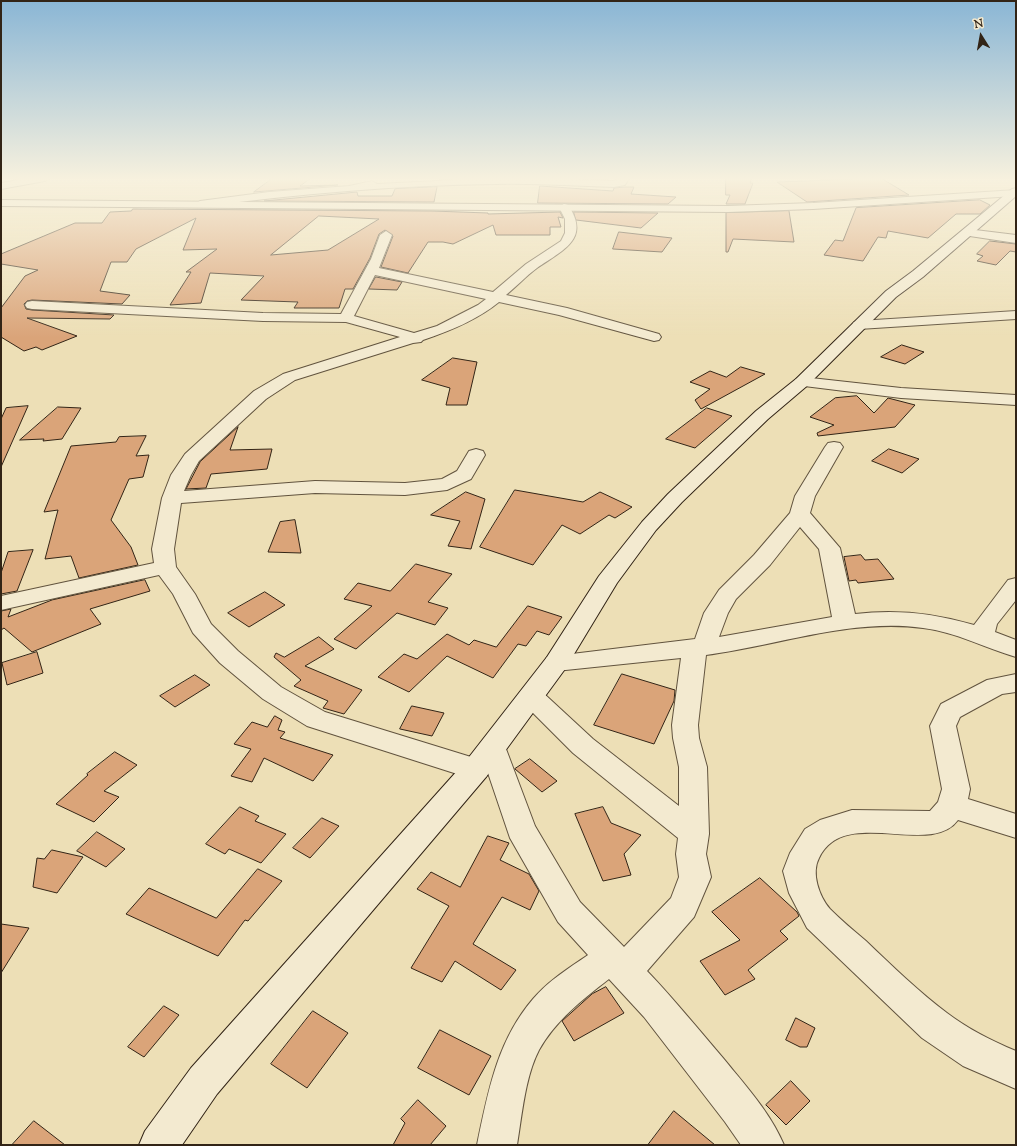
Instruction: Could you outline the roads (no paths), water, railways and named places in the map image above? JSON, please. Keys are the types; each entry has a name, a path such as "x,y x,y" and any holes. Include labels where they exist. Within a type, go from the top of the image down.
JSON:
{"street":[{"path":"570,231 570,237 560,248 531,267 498,297 483,308 465,318 416,339 289,377 267,389 192,458 181,475 172,498 163,549 165,568 184,594 201,628 228,657 272,693 294,707 316,720 484,759 534,853 569,912 656,1005 738,1108 764,1145"},
{"path":"159,1145 204,1081 484,759 556,663 607,581 649,526 762,415 802,382 891,294 918,274 967,233 1016,239"},
{"path":"346,318 356,302 386,235"},
{"path":"371,270 562,311 654,337"},
{"path":"32,305 255,316 346,318 399,332 416,339"},
{"path":"859,325 1016,316"},
{"path":"802,382 901,393 1016,400"},
{"path":"497,1145 508,1086 524,1041 546,1010 566,991 617,965 683,907 695,877 692,854 694,834 693,767 686,738 685,725 700,646 727,595 762,560 800,514 805,495 828,462 834,447"},
{"path":"172,498 315,487 405,489 447,484 464,475 476,455"},
{"path":"800,514 829,548 845,623"},
{"path":"1,603 165,568"},
{"path":"982,636 986,623 1016,586"},
{"path":"556,663 764,638 845,623 887,618 935,622 982,636 1016,649"},
{"path":"1016,683 996,686 950,711 943,726 956,789 952,806 944,817 934,823 893,821 852,822 831,829 816,838 805,853 799,871 805,893 818,918 868,965 935,1026 976,1053 1016,1070"},
{"path":"531,696 583,746 694,834"},
{"path":"952,806 1016,826"}]}
